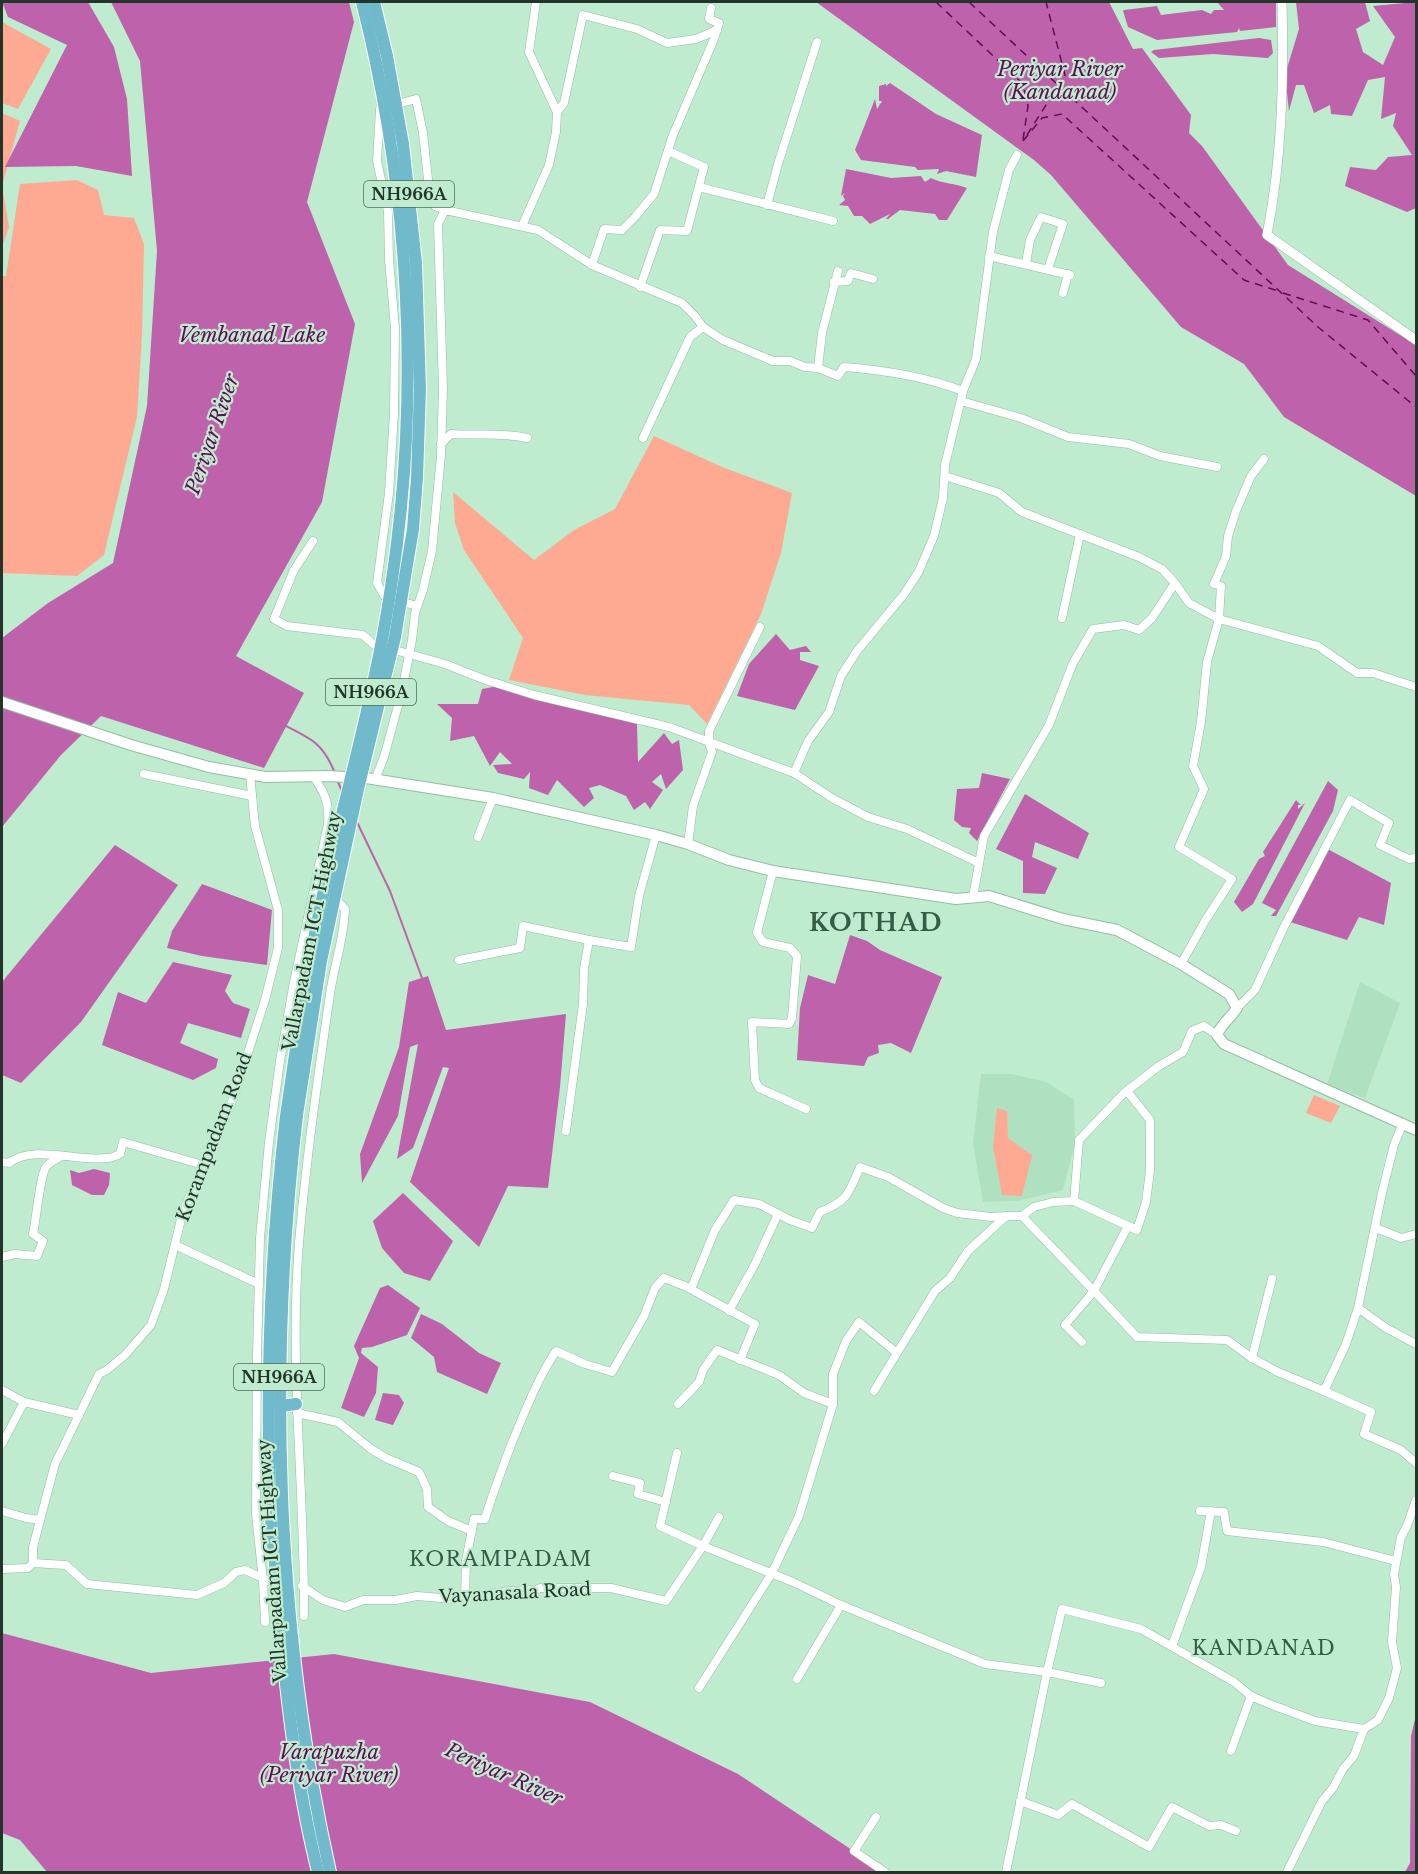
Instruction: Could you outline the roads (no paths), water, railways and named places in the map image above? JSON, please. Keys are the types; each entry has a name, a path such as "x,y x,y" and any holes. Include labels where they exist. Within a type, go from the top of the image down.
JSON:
{"highway":[{"name":"Vallarpadam ICT Highway","path":"330,1872 312,1780 294,1639 282,1500 280,1406 291,1115 302,1006 320,909 376,670 391,589 403,474 407,387 405,263 391,136 377,62 362,2"},
{"name":"Vallarpadam ICT Highway","path":"318,1872 299,1782 281,1640 262,1387 278,1188 321,961 358,789 395,637 413,529 420,389 416,263 403,144 387,56 374,2"},
{"path":"280,1406 296,1409"}],"main road":[{"path":"2,702 131,745 209,767 265,777 327,776 370,779 493,798 656,835 688,844 729,860 773,871 956,899 989,896 1063,919 1117,930 1181,964 1229,994 1237,1008 1230,1020 1220,1027 1217,1035 1224,1044 1416,1130"}],"street":[{"path":"522,226 549,165 556,132 557,112 529,52 536,2"},
{"path":"1282,2 1281,134 1275,193 1267,235 1416,340"},
{"path":"592,265 604,229 622,230 654,194 668,151 717,30 719,23 709,19 711,8"},
{"path":"557,112 564,103 583,15 637,29 667,43 696,39 717,30"},
{"path":"767,205 817,42"},
{"path":"417,606 385,597 377,583 388,493 394,413 395,349 388,211 377,162 380,108 416,99 423,132 429,189 435,206 538,230 592,265 682,303 703,327 723,340 773,361 790,361 838,376 844,367 865,369 943,383 963,391"},
{"path":"640,287 660,230 687,231 704,167 668,151"},
{"path":"794,773 808,741 829,712 841,676 851,659 920,571 934,536 963,391 976,359 989,256 1009,170 1017,155"},
{"path":"699,187 833,221"},
{"path":"384,195 432,196"},
{"path":"370,779 390,736 410,654 417,606 432,551 443,388 438,224 445,210"},
{"path":"1026,263 1030,240 1041,217 1063,224 1048,269"},
{"path":"989,256 1069,274 1063,293"},
{"path":"818,368 822,333 838,271"},
{"path":"834,282 848,282 851,273 873,279"},
{"path":"643,438 690,337 703,327"},
{"path":"961,401 1021,418 1068,437 1129,444 1160,456 1217,467"},
{"path":"441,444 452,434 505,433 527,438"},
{"path":"1181,964 1232,879 1179,847 1204,789 1193,766 1204,699 1207,662 1219,619 1221,586 1214,584 1226,556 1228,536 1236,511 1251,476 1264,459"},
{"path":"945,476 999,493 1022,512 1066,527 1162,569 1189,603 1219,619 1318,646 1357,673 1373,673 1416,687"},
{"path":"1062,618 1080,534"},
{"path":"313,541 294,570 274,619 287,626 363,635 373,644 534,695 669,727 794,773 832,798 868,817 907,829 979,863"},
{"path":"974,897 984,836 1049,725 1073,663 1093,629 1124,625 1138,630 1152,618 1175,583"},
{"path":"688,844 693,806 712,752 709,731 760,627"},
{"path":"144,774 252,796"},
{"name":"Korampadam Road","path":"33,1563 33,1547 55,1464 99,1374 124,1355 151,1325 164,1289 183,1211 233,1099 264,1000 278,948 278,910 255,826 249,774"},
{"path":"265,1622 256,1515 262,1387 260,1238 279,1072 294,982 330,811 324,792 313,776"},
{"path":"478,837 493,798"},
{"path":"1237,1008 1256,990 1284,927 1350,800 1389,823 1380,845 1409,859 1416,858"},
{"path":"459,960 520,948 523,926 631,947 639,896 656,835"},
{"path":"773,871 757,933 763,942 790,948 797,956 796,976 792,1018 789,1024 752,1022 755,1080 759,1088 806,1109"},
{"path":"304,1616 296,1409 296,1303 299,1245 331,988 344,928 345,909 332,895 314,888"},
{"path":"566,1131 589,940"},
{"path":"1074,1201 1079,1140 1127,1091 1159,1066 1183,1052 1192,1031 1204,1026 1217,1035"},
{"path":"691,1289 715,1230 734,1200 759,1204 812,1228 820,1212 840,1203 850,1193 860,1167 888,1177 957,1214 991,1217 1022,1216 1034,1206 1074,1201 1137,1230 1146,1202 1150,1171 1150,1120 1127,1091"},
{"path":"1324,1391 1346,1344 1358,1308 1394,1145 1403,1123"},
{"path":"2,1162 9,1163 17,1157 33,1155 106,1158 120,1154 123,1142 203,1165"},
{"path":"2,1257 15,1254 37,1256 43,1240 33,1234 40,1185 45,1168 61,1156"},
{"path":"729,1311 755,1264 778,1214"},
{"path":"874,1391 935,1291 950,1278 968,1251 1007,1216"},
{"path":"1022,1216 1137,1336 1227,1340 1252,1358 1278,1372 1371,1412 1364,1434 1401,1450 1416,1463"},
{"path":"1082,1342 1065,1325 1094,1291 1128,1226"},
{"path":"1376,1228 1401,1238 1416,1234"},
{"path":"175,1245 259,1284"},
{"path":"465,1598 466,1561 474,1519 484,1519 523,1411 541,1374 556,1351 585,1364 612,1372 644,1316 655,1288 664,1278 691,1289 755,1324 740,1359"},
{"path":"1252,1358 1272,1280"},
{"path":"1358,1308 1386,1328 1416,1344"},
{"path":"699,1688 772,1573 799,1516 833,1404 833,1374 846,1341 859,1322 897,1353"},
{"path":"678,1404 699,1382 717,1350 779,1375 804,1393 833,1404"},
{"path":"2,1390 24,1402 79,1415"},
{"path":"2,1444 24,1402"},
{"path":"296,1409 338,1422 371,1449 419,1472 427,1489 428,1507 447,1521 472,1531"},
{"path":"677,1453 660,1526 984,1664 1047,1672 1101,1683"},
{"path":"613,1476 640,1483 638,1494 666,1502"},
{"path":"1287,1872 1322,1801 1354,1756 1364,1729 1378,1720 1389,1698 1397,1668 1392,1642 1396,1561 1401,1537 1416,1500"},
{"path":"1200,1510 1224,1512 1227,1531 1323,1542 1396,1561"},
{"path":"2,1511 40,1520"},
{"path":"1172,1646 1201,1567 1211,1512"},
{"path":"703,1546 719,1516"},
{"name":"Vayanasala Road","path":"303,1587 323,1600 345,1607 363,1600 396,1600 417,1596 454,1599 540,1588 611,1588 666,1601 703,1546"},
{"path":"2,1569 28,1568 33,1563 66,1565 87,1584 197,1595 224,1583 236,1572 245,1570 258,1574 263,1580 273,1583"},
{"path":"797,1679 841,1605"},
{"path":"1006,1872 1062,1608 1141,1629 1234,1682 1251,1696 1315,1721 1364,1729"},
{"path":"1231,1750 1251,1696"},
{"path":"1020,1801 1058,1815 1072,1804 1149,1847 1172,1808 1209,1826 1221,1825 1236,1831"},
{"path":"876,1817 854,1851 885,1872"}],"water":[{"path":"2,2 88,2 114,47 127,99 132,176 76,166 5,167 67,45 8,17"},
{"name":"Vembanad Lake","path":"111,2 349,2 354,22 307,202 355,324 322,502 236,656 304,693 264,768 101,716 61,755 2,827 2,638 48,603 113,563 147,406 157,251 140,61"},
{"name":"Periyar River (Kandanad)","path":"816,2 1109,2 1133,49 1142,48 1191,115 1189,133 1202,146 1288,265 1416,345 1416,496 1284,417 1244,364 1181,327 1051,175 1034,160"},
{"path":"1217,2 1276,2 1276,27 1240,31 1239,28 1237,32 1157,40 1128,27 1123,11 1157,6 1161,15 1202,10 1211,14 1214,10 1224,10"},
{"path":"1296,2 1365,2 1370,21 1356,29 1363,52 1383,65 1395,37 1373,6 1416,2 1416,208 1407,212 1345,186 1350,167 1376,170 1388,157 1412,155 1393,126 1396,113 1381,119 1385,77 1368,80 1352,116 1331,114 1330,105 1314,113 1304,85 1296,85 1289,111 1285,75 1299,29"},
{"path":"1259,38 1271,40 1273,53 1268,58 1213,54 1159,58 1151,52 1154,50"},
{"path":"890,83 936,114 982,135 976,177 946,171 937,174 939,169 918,170 915,167 861,160 855,150 875,99 877,109 882,101 879,101 879,86 886,84 886,86"},
{"path":"846,169 891,178 921,176 925,182 931,178 967,188 947,220 939,220 935,214 900,210 888,219 886,219 890,214 870,224 862,216 854,216 848,206 839,205 845,200 843,196 845,193 841,196"},
{"path":"776,634 790,650 806,646 811,652 800,652 800,660 819,666 795,710 737,696 749,664"},
{"path":"498,686 637,724 638,762 664,733 672,744 679,740 683,770 666,789 661,774 652,782 663,790 650,809 645,802 634,810 626,796 600,785 589,788 594,798 584,807 557,780 548,795 529,788 530,772 524,779 498,773 493,765 512,764 500,752 490,766 474,736 450,741 452,718 437,704 478,704 482,689"},
{"path":"982,773 1010,779 977,841 969,833 971,828 962,827 954,820 957,789 979,788"},
{"path":"1328,781 1338,790 1333,811 1276,916 1271,916 1276,910 1262,903"},
{"path":"1025,794 1089,833 1078,859 1035,842 1032,857 1057,868 1045,894 1023,893 1023,861 996,849"},
{"path":"1296,800 1301,805 1298,805 1298,809 1305,803 1253,904 1242,912 1234,902 1259,859 1265,856 1263,852"},
{"path":"115,845 178,885 81,1022 21,1083 2,1075 2,982"},
{"path":"1322,846 1391,883 1384,925 1359,917 1347,940 1287,921"},
{"path":"202,884 272,910 267,965 202,956 167,948 172,931"},
{"path":"850,935 942,977 911,1053 891,1043 878,1045 879,1053 868,1057 864,1066 797,1060 800,1008 808,975 835,984"},
{"path":"173,962 232,975 225,991 233,1003 250,1009 241,1038 188,1023 180,1043 218,1059 216,1068 193,1080 102,1045 118,992 146,1003"},
{"path":"428,976 446,1030 566,1014 548,1188 508,1186 479,1247 410,1182 449,1068 443,1067 413,1148 397,1159 418,1044 410,1047 398,1116 362,1183 360,1154 399,1047 409,982"},
{"path":"94,1169 110,1173 109,1185 104,1195 92,1195 72,1185 70,1170 79,1173"},
{"path":"403,1193 453,1241 430,1281 404,1273 382,1248 373,1221"},
{"path":"388,1285 420,1308 407,1335 372,1347 362,1348 361,1353 378,1367 376,1393 364,1417 341,1408 359,1358 354,1346 380,1288"},
{"path":"421,1314 442,1324 479,1353 501,1363 487,1394 437,1372 434,1357 411,1338"},
{"path":"383,1393 399,1395 404,1403 393,1425 375,1420"},
{"name":"Varapuzha (Periyar River)","path":"2,1633 151,1673 334,1654 590,1702 738,1774 885,1872 47,1872 20,1840 2,1833"},
{"path":"1416,1715 1416,1872 1405,1872 1410,1863 1411,1736"}],"waterway":[{"path":"286,726 316,743 326,754 334,771"},
{"path":"337,780 342,791"},
{"path":"356,820 390,891 422,978"}],"district":[{"name":"KOTHAD","path":"876,922"},
{"name":"KORAMPADAM","path":"501,1559"},
{"name":"KANDANAD","path":"1264,1648"}],"water label":[{"name":"Periyar River","path":"212,434"},
{"name":"Periyar River","path":"504,1774"}]}
